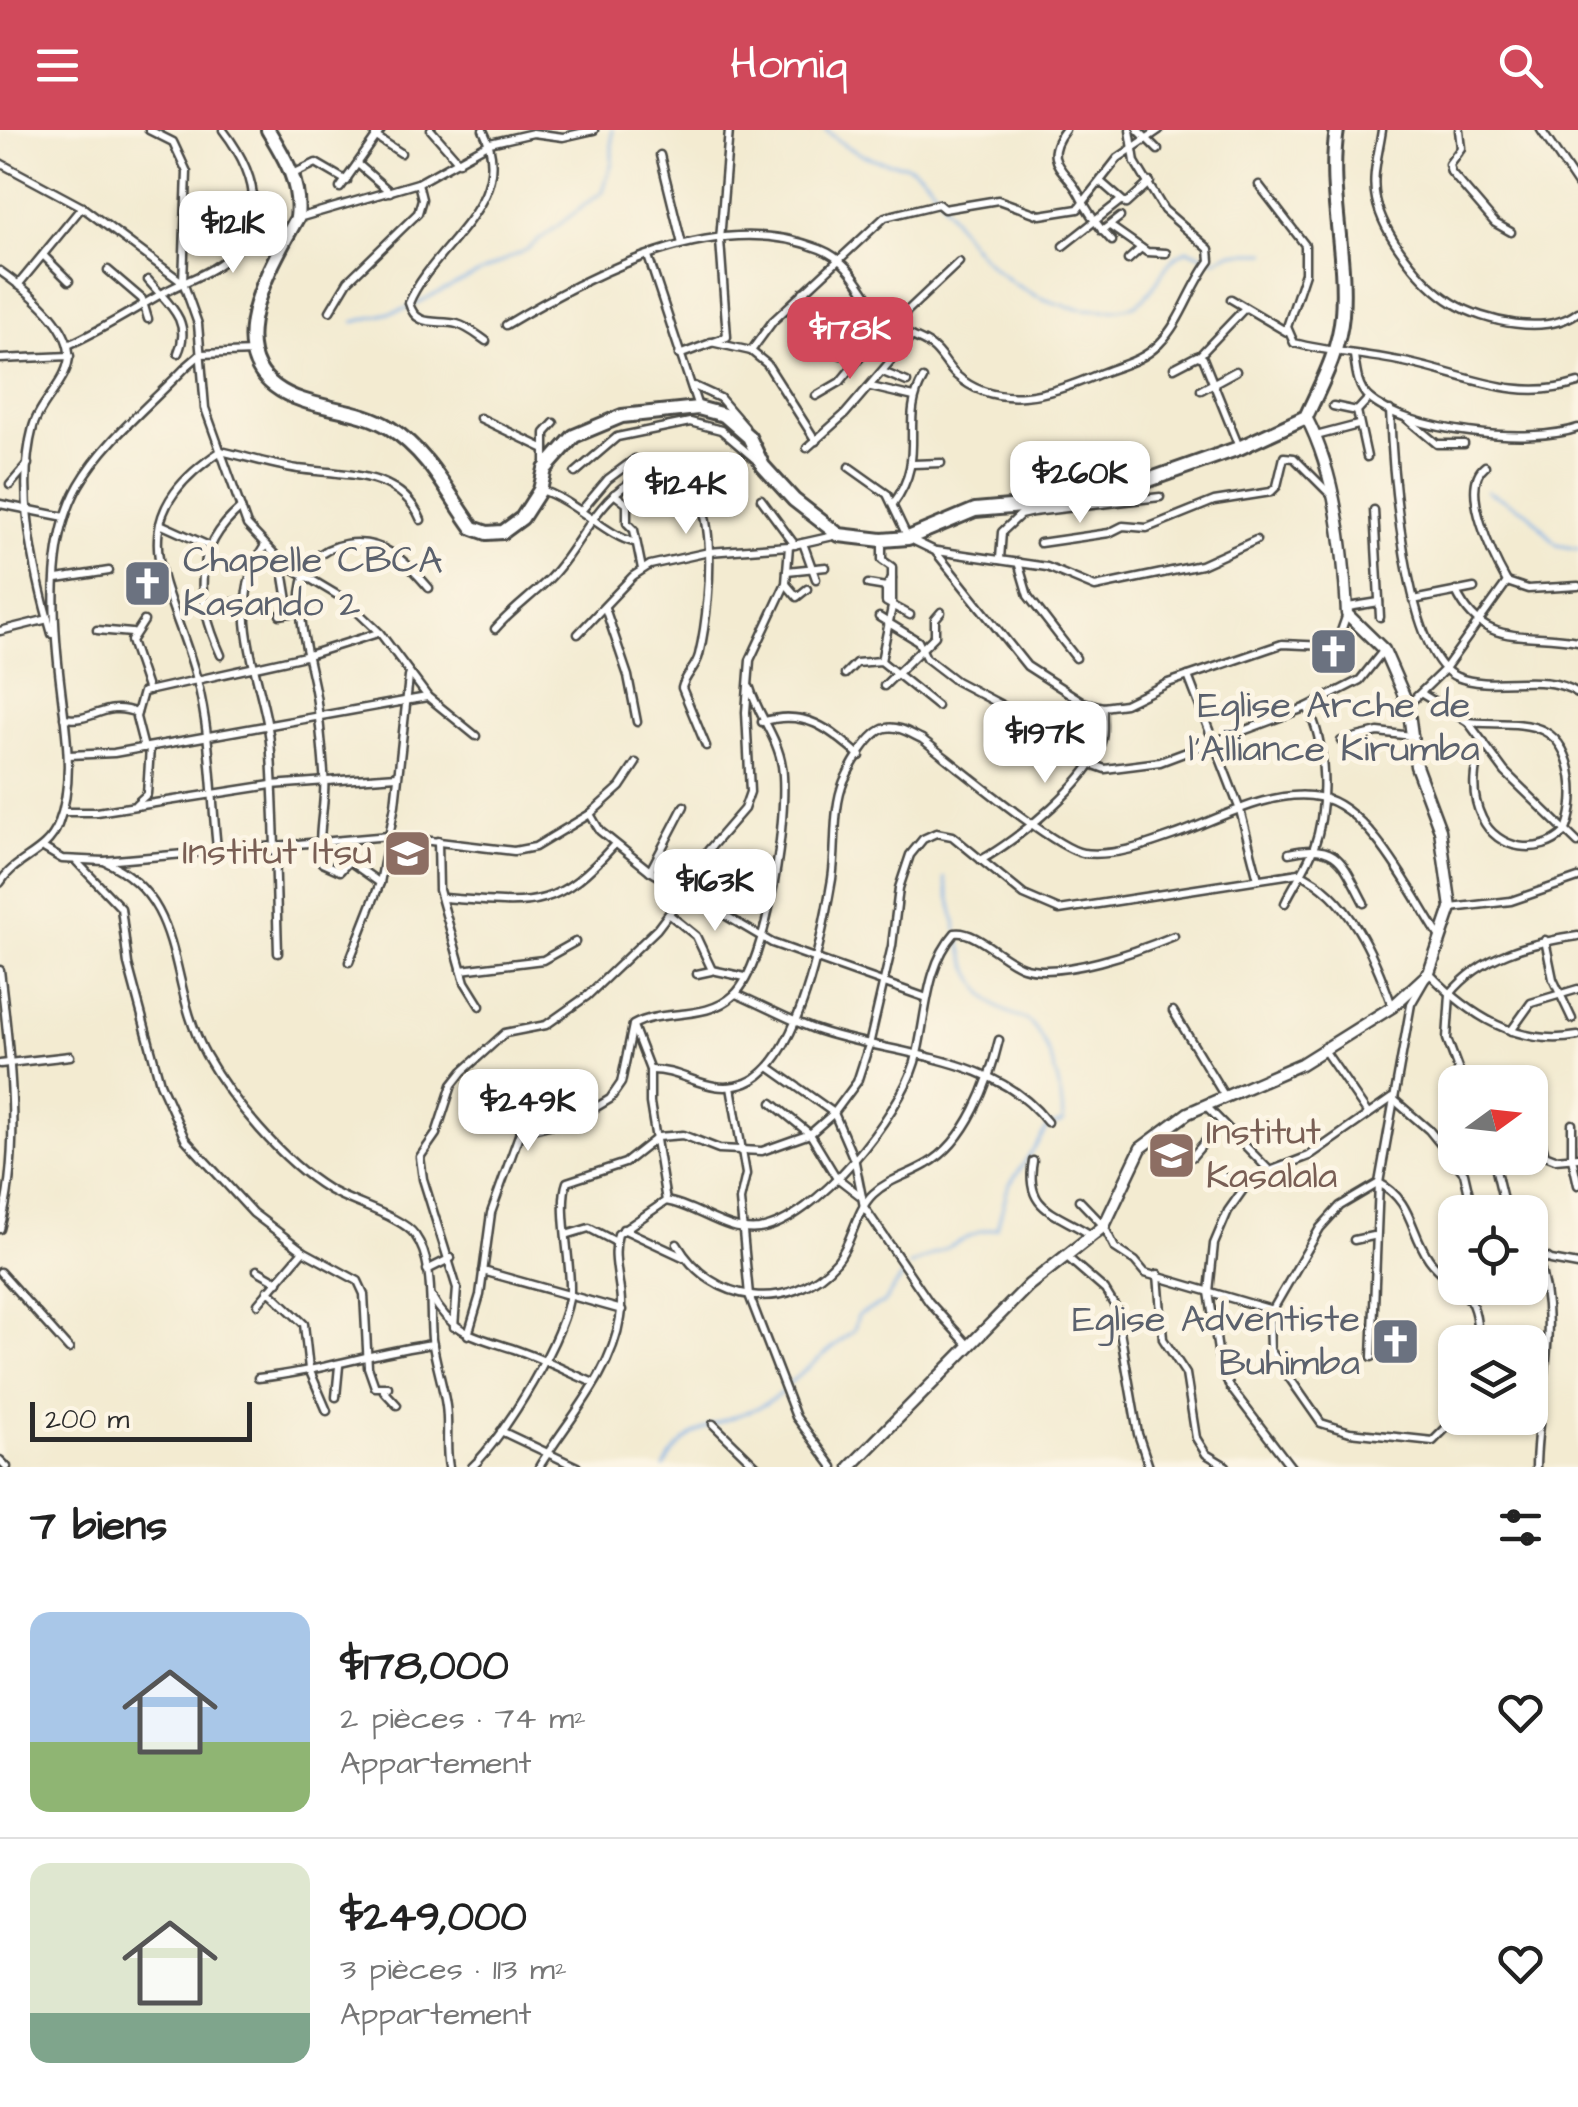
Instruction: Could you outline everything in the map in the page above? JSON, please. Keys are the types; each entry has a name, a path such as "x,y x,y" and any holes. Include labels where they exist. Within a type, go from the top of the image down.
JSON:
{"highway":[{"path":"268,130 293,174 297,218 250,313 253,352 271,382 300,400 386,425 412,444 454,495 473,528 487,534 503,532 522,518 540,490 544,469 574,436 622,416 698,408 724,415 749,437 763,466 794,500 840,535 882,540 908,538 975,510 1092,500 1240,448 1306,417 1336,348 1341,275 1331,168 1337,130"}],"street":[{"path":"150,130 173,142 187,172 183,282 198,324 205,408 241,508 264,547 344,599 380,633 428,696 476,736"},
{"path":"68,344 231,254 248,235 255,216 248,176 223,130"},
{"path":"431,130 459,162"},
{"path":"483,130 490,143 483,202 474,218 451,240 410,306 429,323 454,322 486,341"},
{"path":"297,218 418,182 490,143 532,134 563,137 594,130"},
{"path":"679,355 727,337 720,240 729,130"},
{"path":"1066,130 1058,140 1056,164 1092,222 1112,241"},
{"path":"506,325 561,292 682,244 769,236 820,248 841,259 892,325 928,343 958,377 982,392 1003,397 1059,391 1140,360 1160,343 1211,257 1164,210 1131,147 1130,130"},
{"path":"1138,130 1158,150"},
{"path":"751,351 803,292 896,212 938,204 948,207 998,200 1040,215 1078,209 1131,147 1159,130"},
{"path":"1382,130 1374,176 1376,200 1401,248 1425,278 1452,302 1528,324 1551,324 1578,312"},
{"path":"1458,130 1462,148 1449,164 1450,172 1495,222 1512,232"},
{"path":"1540,130 1578,185"},
{"path":"340,188 358,165 361,152 378,133 401,153"},
{"path":"660,154 682,244"},
{"path":"293,174 316,163 347,181"},
{"path":"0,164 82,208 183,282"},
{"path":"358,165 390,192"},
{"path":"330,311 348,281 418,212 422,199 418,182"},
{"path":"1063,246 1119,202 1133,202 1150,182"},
{"path":"1102,183 1119,202"},
{"path":"1259,186 1305,245 1305,273 1287,332"},
{"path":"18,285 82,208"},
{"path":"1102,232 1120,217"},
{"path":"1110,226 1141,248 1166,252"},
{"path":"1128,260 1141,248"},
{"path":"44,256 69,280"},
{"path":"648,256 698,408"},
{"path":"816,396 840,382 892,325 960,262"},
{"path":"108,270 144,304 148,319"},
{"path":"0,271 18,285 68,344 70,356 34,425 29,463 29,508 55,643"},
{"path":"148,280 176,308 180,320 178,354"},
{"path":"803,292 833,327 841,356"},
{"path":"1231,299 1287,332 1294,343 1322,350 1336,348 1354,355 1419,365 1509,390 1534,392 1578,382"},
{"path":"1174,368 1200,355 1244,310"},
{"path":"807,448 870,387 912,336"},
{"path":"710,342 751,351 777,376 816,441"},
{"path":"0,884 3,873 45,849 63,812 69,755 55,643 57,580 65,518 95,462 201,354 253,352"},
{"path":"1200,355 1216,382 1240,448"},
{"path":"1354,355 1356,376 1369,398 1406,418 1437,444 1464,444"},
{"path":"0,359 70,356"},
{"path":"1201,390 1236,370"},
{"path":"882,372 907,382"},
{"path":"893,504 913,464 914,396 924,379"},
{"path":"693,386 720,398 749,437"},
{"path":"870,387 914,396"},
{"path":"1367,457 1357,410 1369,398"},
{"path":"1333,406 1357,410"},
{"path":"1390,410 1392,474 1420,630 1444,670 1460,678 1546,683 1578,693"},
{"path":"936,551 1027,666 1083,702 1103,707 1126,704 1188,676 1282,644 1327,646 1339,637 1347,610 1344,558 1316,436 1306,417"},
{"path":"480,418 545,449"},
{"path":"1406,418 1510,439 1578,428"},
{"path":"575,473 618,437 690,422 721,430 763,466"},
{"path":"544,469 545,433 554,423"},
{"path":"1316,436 1358,425"},
{"path":"217,848 208,735 197,679 157,570 160,524 174,496 196,467 222,451 384,482 405,494 420,520"},
{"path":"1040,543 1109,533 1123,526 1146,528 1214,501 1271,492 1277,486 1284,457 1294,458 1330,494"},
{"path":"581,511 608,479 636,459"},
{"path":"10,484 29,463"},
{"path":"913,464 941,463"},
{"path":"1486,466 1476,482 1482,525 1507,582 1528,589 1578,586"},
{"path":"848,467 893,504 908,538 962,558 1048,567 1095,586 1202,565 1256,540"},
{"path":"495,629 548,580 614,494 650,475 675,473 690,482 707,509 709,552 700,650 682,688 706,746"},
{"path":"540,490 596,520 622,540 634,542"},
{"path":"614,494 627,504 626,522 634,530 642,569"},
{"path":"1000,559 1002,532 1020,516 1160,497"},
{"path":"761,499 796,544 816,578"},
{"path":"0,504 65,518"},
{"path":"221,655 204,606 209,546 222,524 241,508"},
{"path":"1374,510 1380,617"},
{"path":"160,524 209,546"},
{"path":"578,634 642,569 709,552 796,544 840,535"},
{"path":"880,661 890,624 893,577 892,567 882,560 882,540"},
{"path":"380,883 349,861 340,871 322,863 318,842 325,782 318,715 299,612 306,575 325,551 358,542 394,552 429,588"},
{"path":"454,1327 457,1288 451,1258 419,1166 436,1134 452,1085 504,1033 562,1018 670,914 692,869 727,834 750,792 750,660 786,582 796,544"},
{"path":"264,547 252,565 244,600 253,666 267,724 278,954"},
{"path":"282,562 290,613"},
{"path":"1018,562 1028,596 1076,658"},
{"path":"787,571 826,567"},
{"path":"57,580 109,571"},
{"path":"893,577 886,587 886,602 910,616"},
{"path":"786,582 797,597 807,589"},
{"path":"1408,704 1444,670 1507,582"},
{"path":"868,584 886,587"},
{"path":"1414,600 1474,588"},
{"path":"1456,592 1476,624 1494,633 1578,641"},
{"path":"204,606 244,600"},
{"path":"1347,610 1379,602"},
{"path":"605,608 628,676 637,722"},
{"path":"1347,610 1384,650 1408,704 1416,766 1440,830 1451,908 1429,973 1411,1004 1392,1098 1373,1236 1372,1357"},
{"path":"280,615 299,612"},
{"path":"884,686 900,675 936,636 935,618 940,612"},
{"path":"879,617 918,641 936,668 1034,722 1088,764 1126,770 1308,707 1360,680 1384,650"},
{"path":"0,631 48,619"},
{"path":"144,621 132,633 132,650 148,690"},
{"path":"97,630 132,633"},
{"path":"132,806 147,794 147,747 137,714 140,697 148,690 305,656 380,633"},
{"path":"845,674 856,662 880,661 938,706"},
{"path":"349,962 380,883 409,676"},
{"path":"1188,676 1210,741 1240,810 1258,879"},
{"path":"632,1025 642,1020 700,1012 736,994 760,934 773,891 784,793 776,746 762,722 748,683"},
{"path":"1422,694 1468,722 1578,843"},
{"path":"69,755 147,747 428,696"},
{"path":"64,718 76,720 118,706 137,714"},
{"path":"980,860 1032,824 1088,764 1102,740 1103,707"},
{"path":"1286,903 1314,847 1322,797 1316,726 1308,707"},
{"path":"762,722 800,716 830,731 860,756"},
{"path":"1468,722 1522,724 1545,732 1564,748 1578,784 1574,821 1565,833 1548,844 1528,848 1506,844 1491,834 1475,795 1474,770 1484,744"},
{"path":"650,1070 695,1084 731,1087 769,1067 796,1020 814,957 832,877 844,781 873,735 885,728 898,728 936,750 1066,848 1082,853 1116,852 1276,800 1322,797 1363,824 1386,852 1442,940"},
{"path":"1341,741 1378,732 1413,736"},
{"path":"45,849 78,862 389,836 514,851 535,846 590,814 620,786 636,763"},
{"path":"63,812 271,786 397,776"},
{"path":"650,871 684,806"},
{"path":"590,814 614,845 650,871 760,934 883,985 924,996"},
{"path":"472,1467 501,1431 564,1322 570,1294 566,1182 625,1163 658,1137 683,1135 744,1153 783,1146 810,1134 834,1113 857,1082 869,1045 899,888 910,855 923,838 936,833 952,836 1024,895 1058,910 1299,873 1334,897 1379,966 1392,1007"},
{"path":"438,841 436,863 442,898 461,970 480,1006"},
{"path":"442,898 511,902 550,899 571,887 614,845"},
{"path":"1289,852 1314,847 1342,862 1364,903"},
{"path":"104,861 128,872 159,908 171,938 182,993 206,1056 268,1138 292,1164 327,1189 401,1222 415,1235 431,1296 433,1344 446,1408 449,1467"},
{"path":"78,862 122,908 128,964 160,1084 185,1139 253,1213 303,1250 358,1281 364,1294 372,1380 397,1405"},
{"path":"1451,908 1511,900 1578,878"},
{"path":"670,914 696,936 712,970"},
{"path":"539,1467 594,1382 620,1325 622,1310 615,1270 616,1242 623,1229 666,1202 688,1205 717,1222 742,1228 759,1228 798,1212 836,1177 895,1110 916,1057 924,996 946,942 958,932 1026,968 1048,969 1108,959 1174,936"},
{"path":"1457,1065 1447,1039 1450,994 1487,962 1545,940 1578,936"},
{"path":"1545,940 1559,993 1572,1019"},
{"path":"461,970 542,960 575,942"},
{"path":"0,970 11,1173 0,1229"},
{"path":"697,974 712,970 745,977"},
{"path":"850,1467 1029,1284 1104,1226 1141,1148 1205,1105 1324,1050 1392,1007 1429,973"},
{"path":"1429,973 1450,994 1510,1031 1540,1040 1578,1036"},
{"path":"1510,1031 1531,1003 1578,989"},
{"path":"736,994 869,1045 960,1065 987,1076 1032,1102 1048,1122"},
{"path":"1173,1011 1224,1095"},
{"path":"632,1025 650,1070 650,1103 666,1202"},
{"path":"468,1336 477,1312 491,1212 513,1142 520,1132 533,1126 578,1118 610,1100 621,1084 632,1025"},
{"path":"623,1229 684,1257 717,1286 749,1296 787,1295 818,1281 840,1257 863,1203 886,1183 946,1152 987,1076 999,1040"},
{"path":"1324,1050 1368,1114"},
{"path":"4,1064 70,1056"},
{"path":"769,1067 834,1113 853,1158 863,1203"},
{"path":"731,1087 744,1153 742,1228 749,1296 796,1417 833,1467"},
{"path":"1290,1467 1230,1387 1212,1330 1209,1292 1214,1244 1228,1212 1245,1188 1270,1171 1309,1156 1392,1098"},
{"path":"1392,1098 1429,1130 1458,1165 1468,1195"},
{"path":"772,1103 810,1134 836,1177 863,1203 908,1272 950,1328 970,1347"},
{"path":"1205,1105 1270,1171"},
{"path":"1192,1157 1221,1124"},
{"path":"1572,1124 1578,1185"},
{"path":"1548,1155 1575,1157"},
{"path":"1033,1161 1030,1185 1039,1206 1092,1236"},
{"path":"1222,1176 1245,1188"},
{"path":"1379,1183 1340,1206 1320,1228 1272,1310 1267,1332 1270,1350 1321,1423 1350,1432 1433,1441 1439,1435"},
{"path":"1379,1183 1394,1191 1407,1210 1427,1257 1471,1302 1477,1325"},
{"path":"1079,1200 1104,1226 1120,1254 1136,1260 1144,1274 1158,1274 1272,1310"},
{"path":"569,1234 589,1228 616,1242"},
{"path":"1354,1240 1373,1236"},
{"path":"676,1244 684,1257"},
{"path":"258,1304 303,1250"},
{"path":"1068,1257 1105,1290 1116,1308 1138,1434 1149,1467"},
{"path":"427,1270 451,1258"},
{"path":"1548,1258 1578,1264"},
{"path":"257,1270 278,1282"},
{"path":"482,1271 622,1310"},
{"path":"0,1272 70,1349"},
{"path":"1158,1274 1163,1339 1186,1374 1196,1438 1206,1454 1226,1466"},
{"path":"268,1290 304,1324 310,1372 327,1411"},
{"path":"431,1296 454,1327 468,1336 594,1382"},
{"path":"1536,1467 1535,1428 1548,1305"},
{"path":"258,1378 310,1372 433,1344"},
{"path":"336,1397 338,1366"},
{"path":"713,1424 757,1467"},
{"path":"501,1431 576,1467"},
{"path":"0,1460 8,1467"}],"waterway":[{"path":"354,322 405,309 526,250 603,191 612,162 612,130"},
{"path":"826,130 860,154 908,166 921,174 968,240 995,269 1027,291 1063,305 1104,310 1130,307 1144,298 1171,261 1187,250 1216,260 1230,253 1267,253"},
{"path":"1487,491 1527,512 1557,545 1578,549"},
{"path":"945,878 957,930"},
{"path":"909,1266 981,1231 997,1228 1008,1187 1048,1127 1063,1122 1058,1084 1038,1033 1024,1019 989,1000 977,984 959,938"},
{"path":"787,1385 854,1330 858,1315 883,1303 905,1273"},
{"path":"664,1467 689,1437 752,1410 782,1392"}],"place":[{"name":"Chapelle CBCA Kasando 2","path":"148,583"},
{"name":"Eglise Arche de l'Alliance Kirumba","path":"1334,652"},
{"name":"Institut Itsu","path":"407,853"},
{"name":"Institut Kasalala","path":"1171,1155"},
{"name":"Eglise Adventiste Buhimba","path":"1395,1342"}]}
